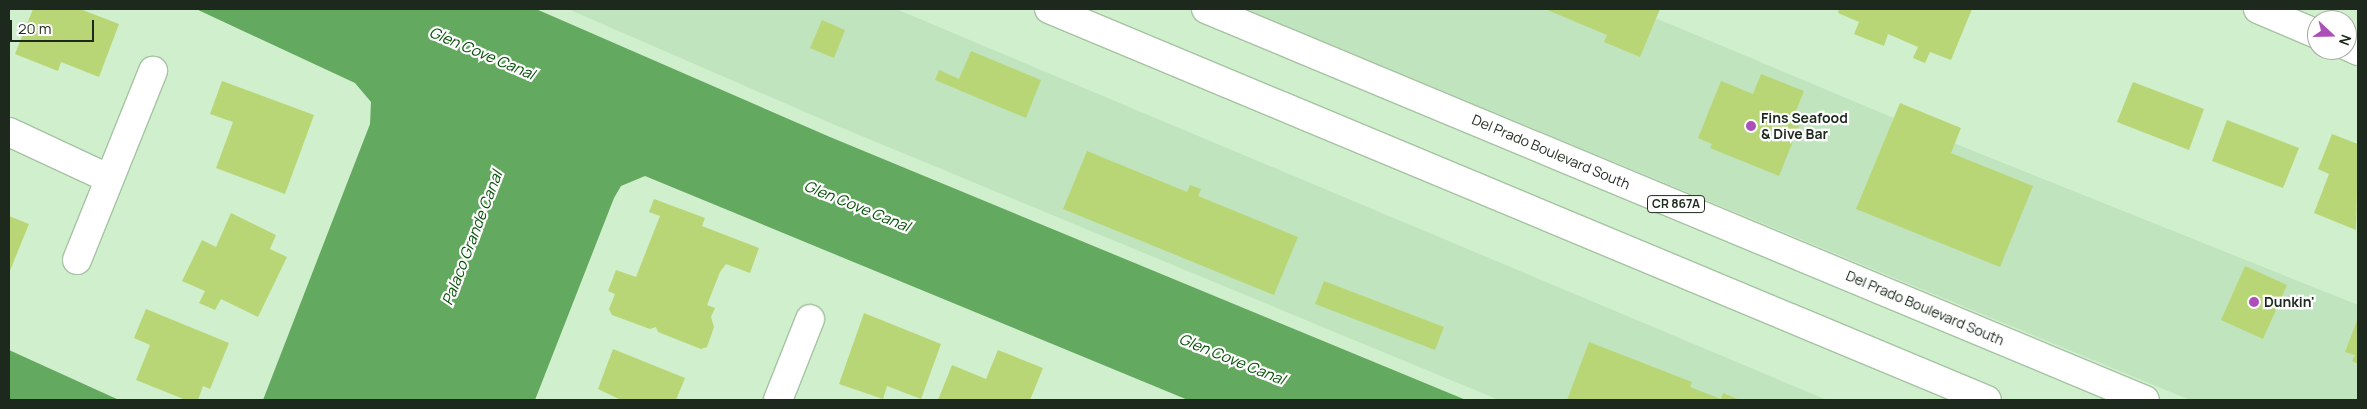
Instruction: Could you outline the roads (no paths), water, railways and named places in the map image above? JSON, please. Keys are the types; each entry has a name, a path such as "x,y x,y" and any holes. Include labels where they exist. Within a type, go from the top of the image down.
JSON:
{"main road":[{"path":"1049,9 1987,400"},
{"name":"Del Prado Boulevard South","path":"1206,9 2146,400"},
{"path":"2258,9 2307,30"},
{"path":"77,260 153,71"},
{"path":"9,132 110,179"},
{"path":"778,400 810,319"}],"water":[{"path":"196,9 536,9 830,137 1466,400 1188,400 645,176 621,186 614,198 535,400 263,400 370,124 371,102 355,83"},
{"path":"9,350 119,400 9,400"}],"place":[{"name":"Fins Seafood & Dive Bar","path":"1751,126"},
{"name":"Dunkin'","path":"2254,302"}],"water label":[{"name":"Glen Cove Canal","path":"482,53"},
{"name":"Glen Cove Canal","path":"857,206"},
{"name":"Palaco Grande Canal","path":"472,238"},
{"name":"Glen Cove Canal","path":"1232,359"}]}
